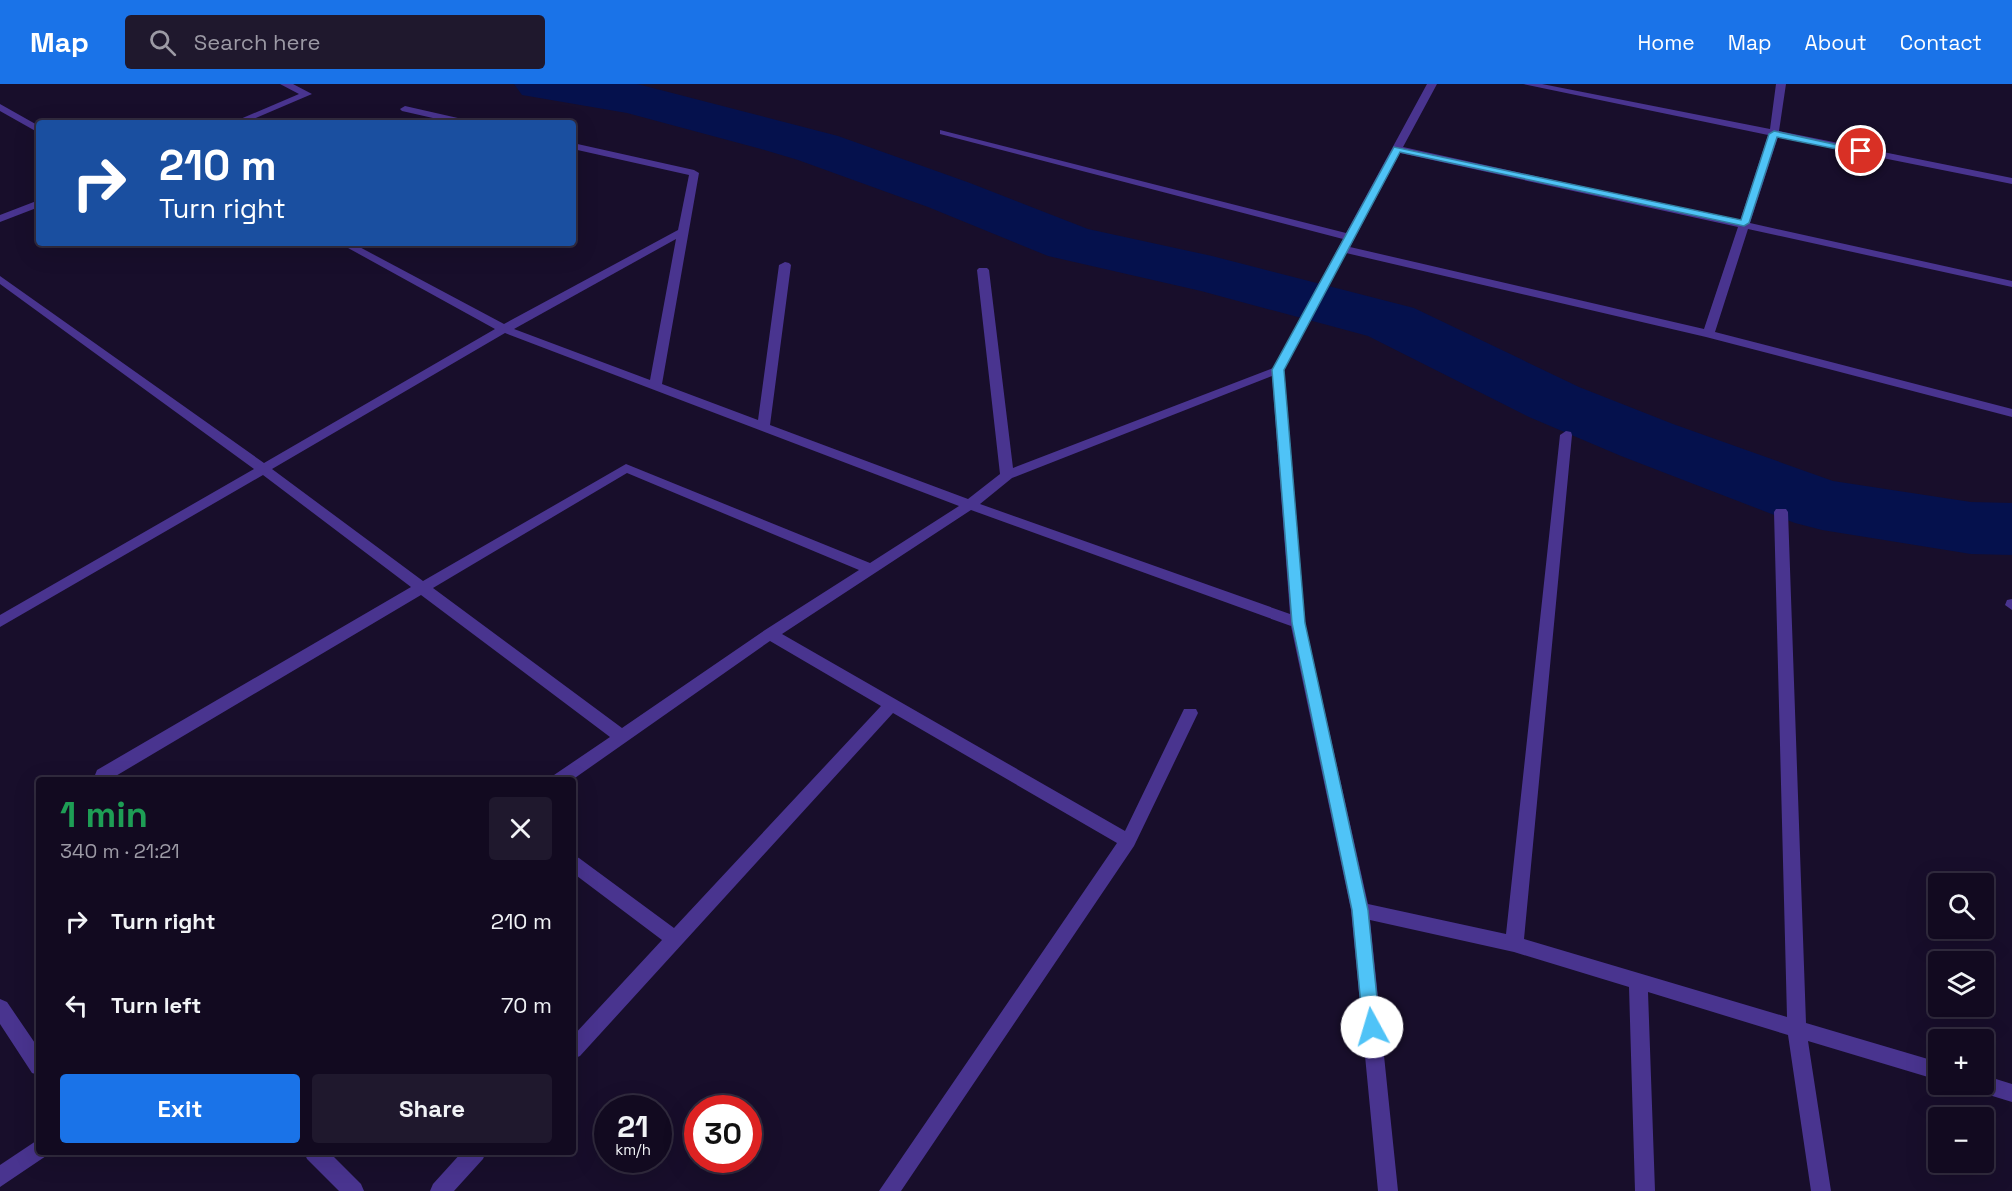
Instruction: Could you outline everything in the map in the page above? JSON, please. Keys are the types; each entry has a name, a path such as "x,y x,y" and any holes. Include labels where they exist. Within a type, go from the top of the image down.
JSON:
{"street":[{"path":"243,120 307,94 285,84"},
{"path":"1388,1191 1360,910 1298,623 1278,370 1432,84"},
{"path":"1528,84 2012,181"},
{"path":"1708,334 1774,134 1781,84"},
{"path":"0,107 36,128"},
{"path":"405,109 454,120"},
{"path":"944,132 1350,237"},
{"path":"576,147 694,173 655,386"},
{"path":"1397,149 1744,223 2012,284"},
{"path":"0,219 36,204"},
{"path":"0,622 504,329 682,232"},
{"path":"350,246 504,329 970,505 1298,623"},
{"path":"1343,249 1708,334 2012,413"},
{"path":"764,427 785,264"},
{"path":"983,270 1007,475"},
{"path":"0,279 263,469 622,737"},
{"path":"564,777 770,634 970,505 1007,475 1278,370"},
{"path":"1514,944 1566,435"},
{"path":"103,776 626,468 871,569"},
{"path":"1780,512 1797,1029 1821,1191"},
{"path":"770,634 1128,842"},
{"path":"576,1047 892,705"},
{"path":"889,1191 1128,842 1190,713"},
{"path":"576,865 676,940"},
{"path":"1360,910 1514,944 1928,1068"},
{"path":"1638,981 1646,1191"},
{"path":"0,1008 36,1062"},
{"path":"1994,1087 2012,1093"},
{"path":"0,1177 36,1151"},
{"path":"317,1155 354,1191"},
{"path":"440,1191 473,1155"}],"waterway":[{"path":"540,84 630,98 780,137 818,148 949,195 1070,243 1212,275 1391,322 1554,402 1647,440 1822,505 1971,528 2012,529"}],"route":[{"path":"1372,1027 1360,910 1298,623 1278,370 1397,149 1744,223 1774,134 1861,151"}]}
